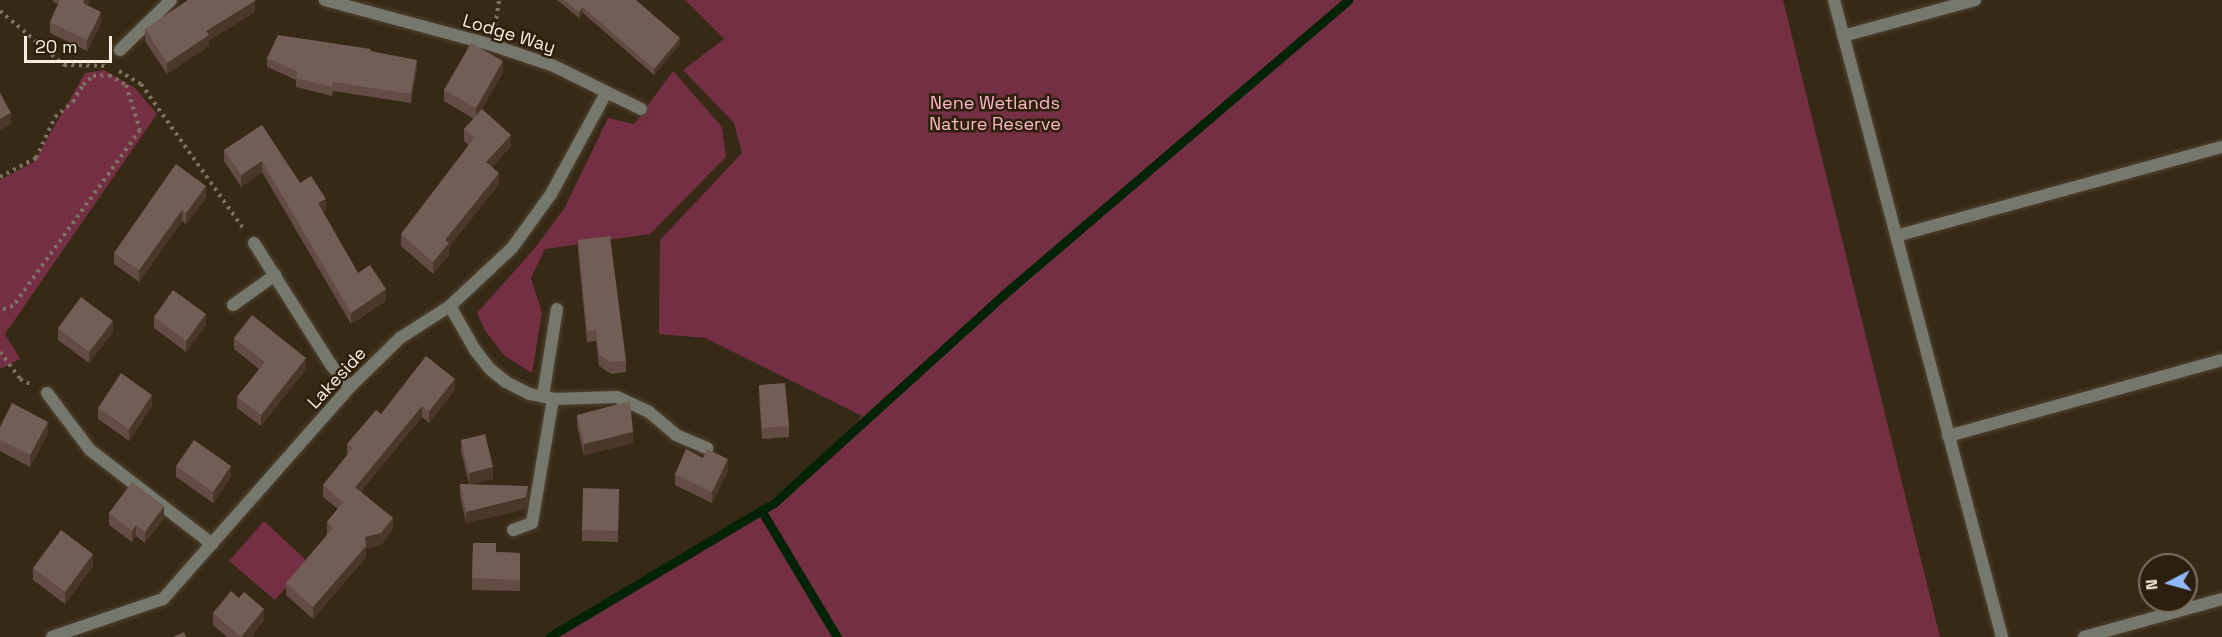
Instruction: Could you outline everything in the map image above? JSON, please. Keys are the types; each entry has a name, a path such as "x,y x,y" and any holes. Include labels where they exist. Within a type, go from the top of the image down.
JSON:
{"street":[{"path":"120,50 171,0"},
{"name":"Lodge Way","path":"325,0 353,4 554,66 641,110"},
{"path":"1834,0 2002,637"},
{"path":"1843,36 1975,0"},
{"name":"Lakeside","path":"52,637 163,599 350,387 400,338 450,306 518,239 551,194 606,93"},
{"path":"1896,236 2222,147"},
{"path":"254,243 332,365 350,387"},
{"path":"233,305 275,275"},
{"path":"450,306 475,350 490,369 506,382 530,394 548,398 617,397 649,412 676,435 707,448"},
{"path":"513,530 532,523 557,309"},
{"path":"1948,436 2222,360"},
{"path":"47,393 90,450 212,544"},
{"path":"2084,637 2222,598"}],"path":[{"path":"0,11 64,65 101,64 141,84 254,243"},
{"path":"0,177 36,158 55,117 73,102 83,85 93,76 109,75 126,86 140,130 13,306 1,310 0,315"},
{"path":"0,352 20,379 47,393"}],"green space":[{"name":"Nene Wetlands Nature Reserve","path":"685,0 1783,0 1940,637 546,637 695,555 820,464 862,416 705,338 659,334 660,240 742,153 734,123 683,70 724,39"},
{"path":"104,70 135,88 157,114 5,334 20,359 0,369 0,180 34,162 85,73"},
{"path":"673,71 722,127 726,157 650,234 545,249 531,278 542,313 532,373 505,356 486,332 477,313 535,248 565,207 608,118 634,124"},
{"path":"264,521 308,562 275,600 229,561"}],"building":[{"path":"60,0 84,0 83,3 101,12 87,40 50,22"},
{"path":"188,0 255,1 206,31 209,35 167,63 145,29"},
{"path":"564,0 636,0 680,38 654,69 583,7 579,12"},
{"path":"278,35 371,49 370,51 417,60 411,94 333,82 332,87 296,78 298,72 267,58"},
{"path":"471,43 503,61 476,108 444,90"},
{"path":"0,93 11,113 0,119"},
{"path":"482,109 511,135 486,162 499,173 445,240 449,243 433,262 401,234 474,138 464,129"},
{"path":"262,125 300,183 311,176 326,199 318,203 358,273 370,265 386,289 351,313 262,161 241,175 224,150"},
{"path":"176,164 206,186 186,213 182,210 139,270 114,253"},
{"path":"610,236 626,361 611,362 599,355 596,330 587,331 578,240"},
{"path":"173,290 206,314 186,341 154,317"},
{"path":"81,297 113,321 89,352 58,328"},
{"path":"252,315 306,358 261,415 237,397 265,362 234,338"},
{"path":"426,356 455,379 429,411 422,406 343,502 323,485 353,448 347,444 376,410 381,414"},
{"path":"121,373 152,395 129,429 98,408"},
{"path":"785,383 789,426 762,428 759,385"},
{"path":"630,401 633,432 584,444 577,415"},
{"path":"12,403 48,422 30,455 0,440 0,427"},
{"path":"485,434 493,467 469,473 461,440"},
{"path":"194,440 231,466 213,492 176,466"},
{"path":"686,449 703,458 707,449 728,459 712,492 675,474"},
{"path":"132,482 164,506 145,532 136,525 132,531 109,513"},
{"path":"460,484 528,486 526,497 466,512"},
{"path":"355,487 393,518 381,533 365,537 366,546 313,607 286,583 333,528 327,522"},
{"path":"583,488 619,489 618,531 582,530"},
{"path":"61,530 93,554 65,592 33,568"},
{"path":"473,543 496,543 496,552 520,553 520,580 472,578"},
{"path":"231,591 239,598 244,592 264,609 241,637 213,613"},
{"path":"184,632 186,637 173,637"}],"waterway":[{"path":"549,637 774,503 1003,295 1348,0"},
{"path":"761,510 837,637"}]}
